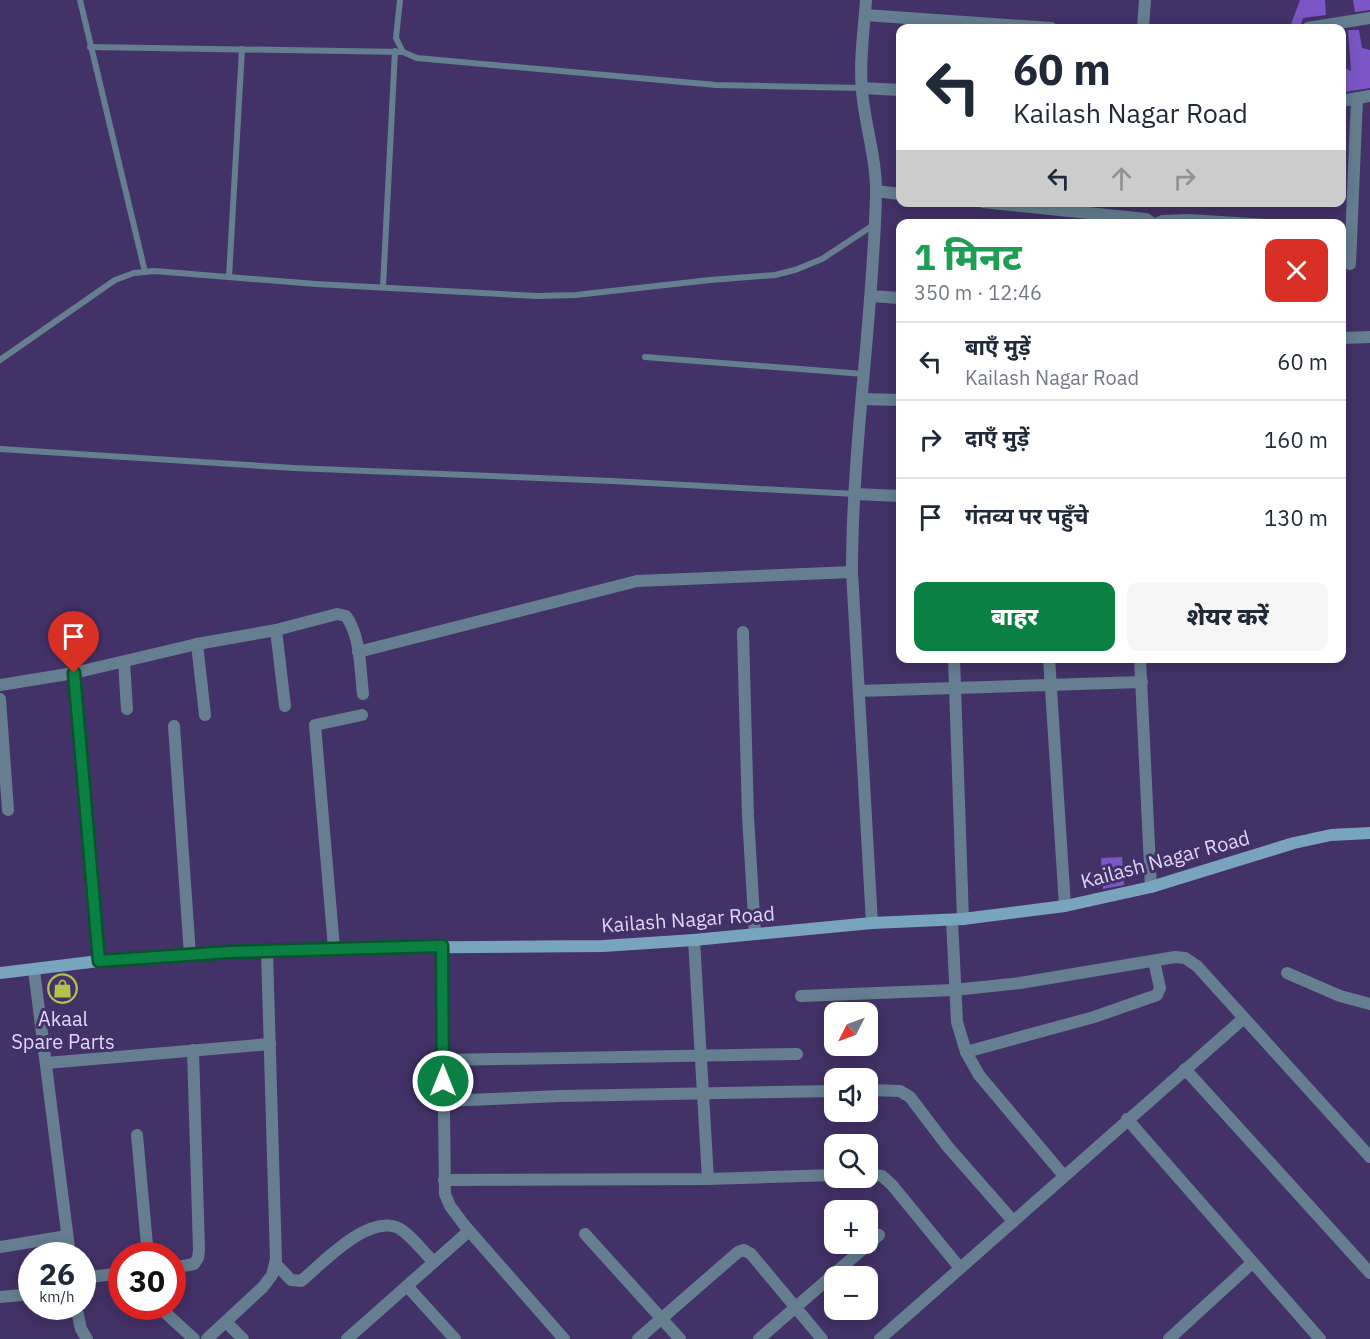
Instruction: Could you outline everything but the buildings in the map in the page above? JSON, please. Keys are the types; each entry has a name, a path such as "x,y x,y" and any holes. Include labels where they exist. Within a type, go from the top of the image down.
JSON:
{"street":[{"path":"866,0 862,88 866,127 874,162 876,191 872,296 852,532 852,572 872,923"},
{"path":"1143,24 1145,0"},
{"path":"865,15 994,24"},
{"path":"1333,24 1370,18"},
{"path":"862,88 896,90"},
{"path":"1346,100 1364,97 1350,264"},
{"path":"876,191 896,194"},
{"path":"1031,207 1146,219"},
{"path":"872,296 896,298"},
{"path":"1346,338 1370,338"},
{"path":"862,399 896,400"},
{"path":"855,494 896,496"},
{"path":"358,652 637,580 852,572"},
{"path":"0,685 74,673 197,644 276,630 337,614 346,616 352,624 363,694"},
{"path":"276,630 285,706"},
{"path":"743,632 748,816 755,934"},
{"path":"197,644 205,715"},
{"path":"124,662 127,709"},
{"path":"954,663 957,920 954,990 957,1022 966,1052 979,1075 1064,1176"},
{"path":"1049,663 1065,906"},
{"path":"1140,663 1151,887"},
{"path":"74,673 99,961"},
{"path":"859,692 1142,682"},
{"path":"0,699 8,810"},
{"path":"334,948 315,725 362,715"},
{"path":"174,726 190,955"},
{"name":"Kailash Nagar Road","path":"0,973 99,961 190,955 334,948 603,946 872,923 957,920 1065,906 1151,887 1294,843 1330,835 1370,832"},
{"path":"694,940 708,1179"},
{"path":"442,946 445,1194 450,1206 469,1231 564,1339"},
{"path":"207,1339 263,1287 272,1275 275,1263 267,951"},
{"path":"801,996 954,990 1020,983 1175,957 1185,958 1197,966 1370,1157"},
{"path":"966,1052 1094,1017 1157,995 1160,988 1154,961"},
{"path":"34,970 68,1242"},
{"path":"1287,973 1340,996 1370,1005"},
{"path":"880,1339 1244,1018"},
{"path":"46,1063 270,1044"},
{"path":"186,1265 194,1264 199,1250 193,1050"},
{"path":"443,1060 797,1054"},
{"path":"1185,1069 1370,1273"},
{"path":"443,1101 560,1095 824,1091"},
{"path":"878,1091 900,1092 910,1098 948,1147 1013,1221"},
{"path":"1127,1119 1320,1339"},
{"path":"137,1135 147,1242"},
{"path":"444,1180 708,1179 824,1175"},
{"path":"878,1175 882,1176 892,1185 960,1268"},
{"path":"275,1263 291,1280 301,1281 362,1232 375,1227 387,1226 396,1227 403,1232 434,1262"},
{"path":"347,1339 469,1231"},
{"path":"585,1234 680,1339"},
{"path":"759,1339 879,1235"},
{"path":"0,1247 67,1236"},
{"path":"638,1339 738,1252 744,1250 751,1254 822,1339"},
{"path":"1169,1339 1252,1263"},
{"path":"407,1286 455,1339"},
{"path":"0,1297 18,1295"},
{"path":"79,1320 87,1339"},
{"path":"173,1320 194,1339"},
{"path":"226,1322 243,1339"}],"lane":[{"path":"80,0 145,272"},
{"path":"399,0 396,38 403,52"},
{"path":"90,47 395,51 417,58 716,85 862,88"},
{"path":"229,277 242,49"},
{"path":"383,287 395,51"},
{"path":"1160,219 1189,217 1221,219"},
{"path":"0,360 115,280 134,273 537,296 566,295 775,275 822,259 875,224"},
{"path":"645,357 864,374"},
{"path":"0,449 294,468 855,494"}],"place":[{"name":"Akaal Spare Parts","path":"63,988"}],"route":[{"path":"74,673 99,961 230,952 442,946 443,1081"}]}
